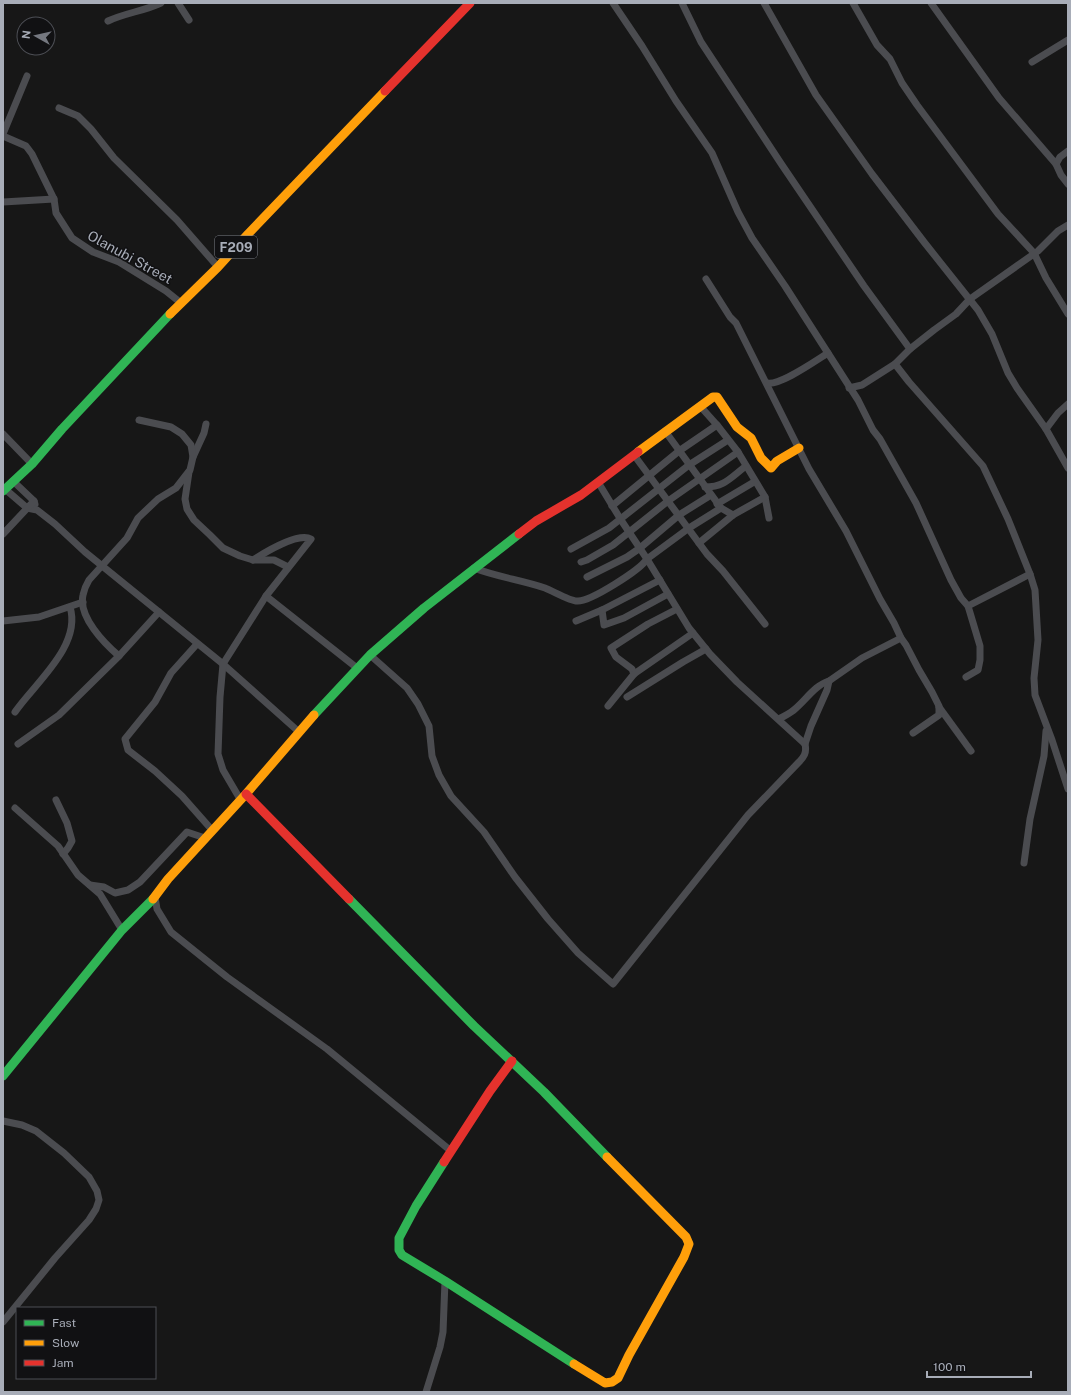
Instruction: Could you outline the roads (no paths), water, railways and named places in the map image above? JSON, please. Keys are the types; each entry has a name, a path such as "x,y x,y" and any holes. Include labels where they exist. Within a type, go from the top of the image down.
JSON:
{"street":[{"path":"108,21 118,16 149,8 161,3"},
{"path":"178,3 189,20"},
{"name":"F209","path":"4,490 32,464 62,429 181,303 218,267 470,3"},
{"path":"613,3 676,101 712,153 738,212 752,238 858,400 873,430 880,439 916,503 951,580 961,598 968,606 980,646 978,670 966,677"},
{"path":"682,3 701,42 782,165 864,286 910,349"},
{"path":"764,3 816,95 872,174 970,299 992,334 1008,373 1046,429 1068,468"},
{"path":"853,3 877,45 890,59 902,83 917,105 998,214 1034,253 1046,278 1068,314"},
{"path":"931,3 999,98 1056,164 1061,175 1068,184"},
{"path":"1032,62 1068,40"},
{"path":"3,135 27,76"},
{"path":"59,108 78,116 91,129 114,158 177,220 218,267"},
{"name":"Olanubi Street","path":"3,135 26,146 32,154 54,199 56,214 72,238 93,252 119,262 166,291 181,303"},
{"path":"1056,164 1060,157 1068,151"},
{"path":"3,202 54,199"},
{"path":"849,388 862,385 895,364 910,349 956,314 970,299 1034,253 1058,231 1068,225"},
{"path":"706,279 730,317 736,323 813,475 846,531 880,599 939,706 971,751"},
{"path":"767,383 775,383 782,380 828,353"},
{"path":"895,364 983,466 1005,513 1030,574 1035,590 1038,640 1034,688 1035,695 1068,789"},
{"path":"3,1076 122,930 155,897 168,879 357,668 424,608 474,568 536,521 563,507 598,482 708,399 713,397 717,397 737,427 751,438 761,458 771,468 777,461 799,448"},
{"path":"1046,429 1058,413 1068,404"},
{"path":"700,406 738,452 764,497 769,518"},
{"path":"139,420 171,427 182,434 191,445 193,457"},
{"path":"206,424 204,433 193,457 190,470 185,499 187,509 194,520 223,548 253,560 274,560 288,567"},
{"path":"612,506 679,451 717,425"},
{"path":"665,431 719,506 734,515"},
{"path":"3,434 32,464"},
{"path":"572,549 621,520 690,465 728,440"},
{"path":"581,562 613,545 668,501 738,452"},
{"path":"634,455 650,474 659,489 707,554 723,571 765,624"},
{"path":"705,487 718,486 724,483 746,466"},
{"path":"119,656 105,644 92,627 84,611 82,597 89,580 127,538 138,518 158,499 176,488 190,470"},
{"path":"13,481 34,501 37,510"},
{"path":"598,482 621,520 648,559 693,633 737,682 805,744"},
{"path":"474,568 493,575 518,580 545,588 576,602 584,600 612,586 644,564 648,559 689,528 754,482"},
{"path":"4,490 26,508 37,510 102,566 222,664 299,732"},
{"path":"587,577 612,565 640,548 678,515 711,495"},
{"path":"699,543 734,515 764,497"},
{"path":"3,534 34,501"},
{"path":"719,506 724,523"},
{"path":"253,560 278,545 306,537 311,539 266,596 222,664 218,754 223,770 243,796 474,1026 544,1092 686,1237 689,1244 688,1250 629,1355 618,1378 612,1382 605,1383 600,1380 402,1255 399,1250 399,1238 416,1206 490,1091 512,1062"},
{"path":"968,606 1030,574"},
{"path":"576,621 602,610 660,580"},
{"path":"602,610 604,626 630,615 668,594"},
{"path":"266,596 357,668"},
{"path":"3,621 39,618 83,602"},
{"path":"15,712 50,671 60,654 71,629 72,614 70,607"},
{"path":"634,674 632,669 616,657 611,648 648,624 678,609"},
{"path":"18,744 59,715 119,656 159,612"},
{"path":"608,706 634,674 693,633"},
{"path":"779,719 795,710 807,696 825,682 829,681 862,658 901,638"},
{"path":"197,644 170,673 155,702 124,740 128,750 182,796 212,830"},
{"path":"627,697 706,649"},
{"path":"370,655 407,688 418,704 429,726 432,756 439,775 451,796 484,832 515,877 548,919 578,953 613,984 748,815 802,760 806,750 805,744 811,726 827,690 829,681"},
{"path":"913,733 939,715 939,706"},
{"path":"1024,863 1030,819 1044,756 1046,726"},
{"path":"56,800 67,823 72,841 63,854"},
{"path":"15,808 58,846 78,875 100,894 122,930"},
{"path":"90,885 104,887 115,893 128,890 140,882 187,832 205,838"},
{"path":"155,897 157,909 171,932 238,985 327,1049 451,1151"},
{"path":"3,1121 22,1125 36,1131 64,1153 89,1177 97,1191 99,1200 96,1209 89,1220 55,1258 3,1322"},
{"path":"426,1392 440,1347 443,1332 445,1281"}]}
